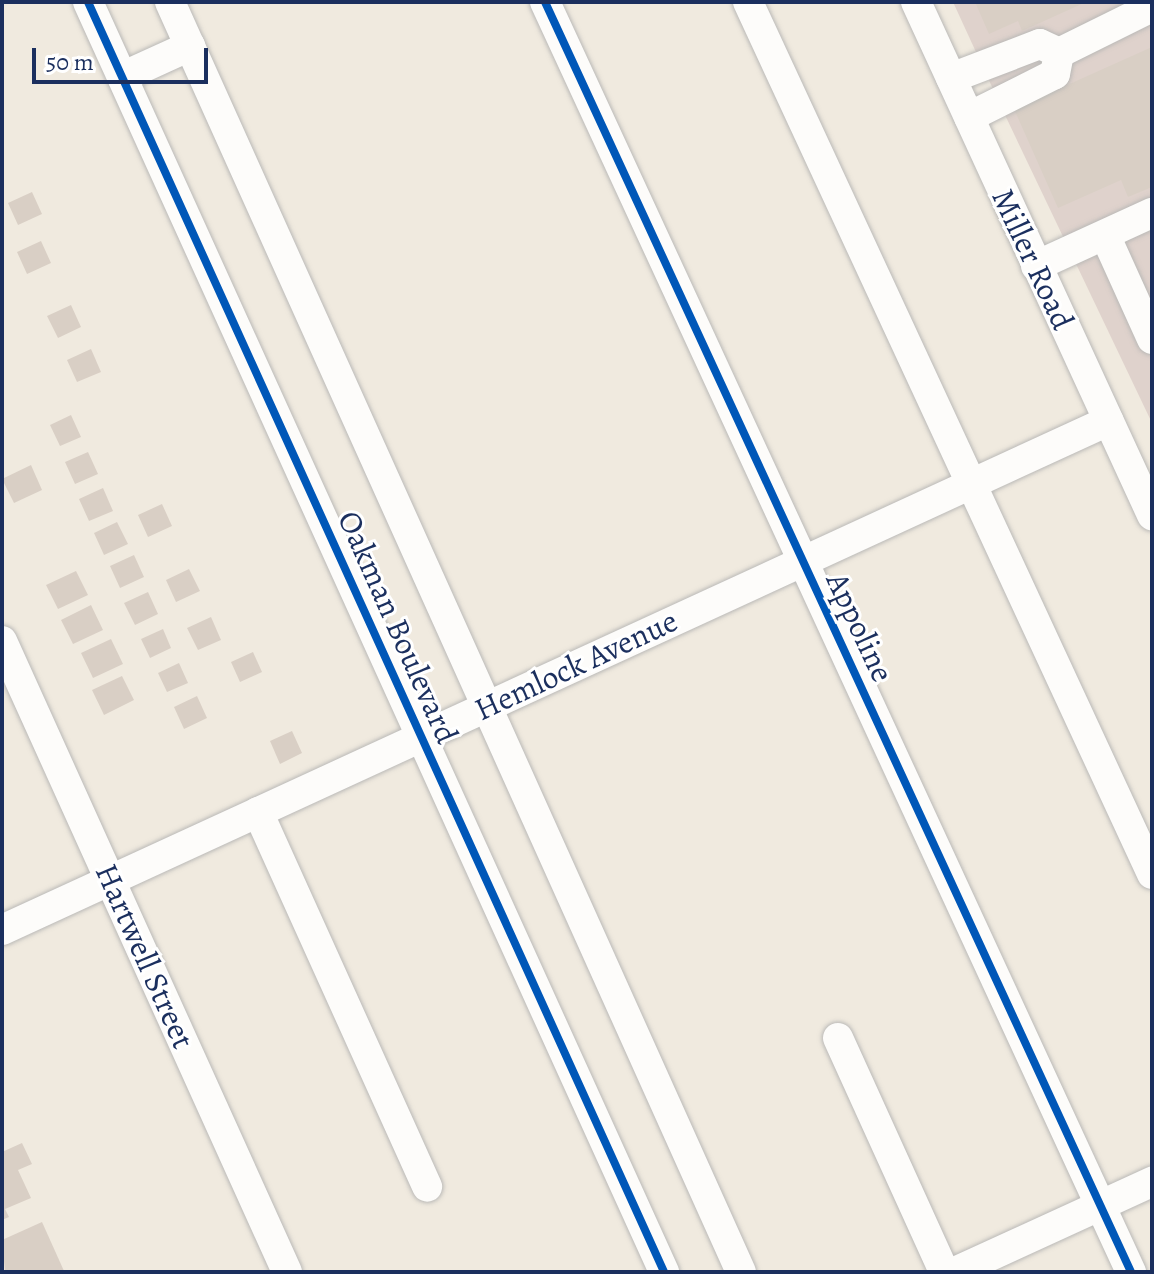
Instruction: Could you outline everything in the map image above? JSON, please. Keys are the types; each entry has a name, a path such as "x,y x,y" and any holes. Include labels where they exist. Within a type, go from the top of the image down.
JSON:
{"street":[{"name":"Oakman Boulevard","path":"88,2 664,1272"},
{"name":"Oakman Boulevard","path":"170,2 741,1272"},
{"name":"Appoline","path":"545,2 1131,1272"},
{"path":"748,2 1152,874"},
{"name":"Miller Road","path":"916,2 1152,515"},
{"path":"1059,53 1152,7"},
{"path":"951,78 1040,44 1059,53"},
{"path":"122,77 190,46"},
{"path":"969,117 1055,74 1059,53"},
{"path":"1036,266 1152,213"},
{"path":"1105,235 1152,339"},
{"name":"Hemlock Avenue","path":"2,930 1108,421"},
{"name":"Hartwell Street","path":"2,641 287,1272"},
{"path":"258,812 427,1187"},
{"path":"838,1038 944,1272"},
{"path":"955,1272 1152,1182"}],"shaded area":[{"path":"953,2 1152,2 1152,423 1004,113"}],"building":[{"path":"975,2 1086,2 1022,31 1018,21 989,34"},
{"path":"1152,47 1152,187 1128,197 1121,180 1058,208 1014,109"},
{"path":"32,192 42,214 18,225 8,203"},
{"path":"41,241 51,263 27,274 17,252"},
{"path":"71,305 81,327 58,338 47,316"},
{"path":"91,349 101,372 77,382 67,360"},
{"path":"71,415 81,437 60,446 50,425"},
{"path":"88,452 98,474 75,484 65,462"},
{"path":"31,465 42,490 14,503 2,479"},
{"path":"103,488 113,511 89,521 79,499"},
{"path":"162,504 172,526 148,537 138,515"},
{"path":"117,522 128,544 104,555 94,533"},
{"path":"134,555 144,577 120,588 110,566"},
{"path":"189,569 200,591 176,602 166,580"},
{"path":"76,571 88,595 58,609 46,585"},
{"path":"148,592 158,614 135,625 124,603"},
{"path":"91,605 103,630 73,644 61,620"},
{"path":"211,617 221,640 198,650 187,628"},
{"path":"163,629 171,648 150,658 141,639"},
{"path":"111,639 123,664 93,678 81,653"},
{"path":"253,652 262,672 240,682 231,662"},
{"path":"179,663 188,683 167,692 158,673"},
{"path":"122,676 134,700 104,715 92,690"},
{"path":"197,696 207,718 184,729 174,707"},
{"path":"292,731 302,753 280,764 270,741"},
{"path":"22,1143 32,1164 18,1170 31,1198 5,1209 9,1217 2,1220 2,1152"},
{"path":"42,1222 64,1271 5,1272 2,1240"}],"cycle path":[{"path":"88,2 664,1272"},
{"path":"545,2 1131,1272"}]}
